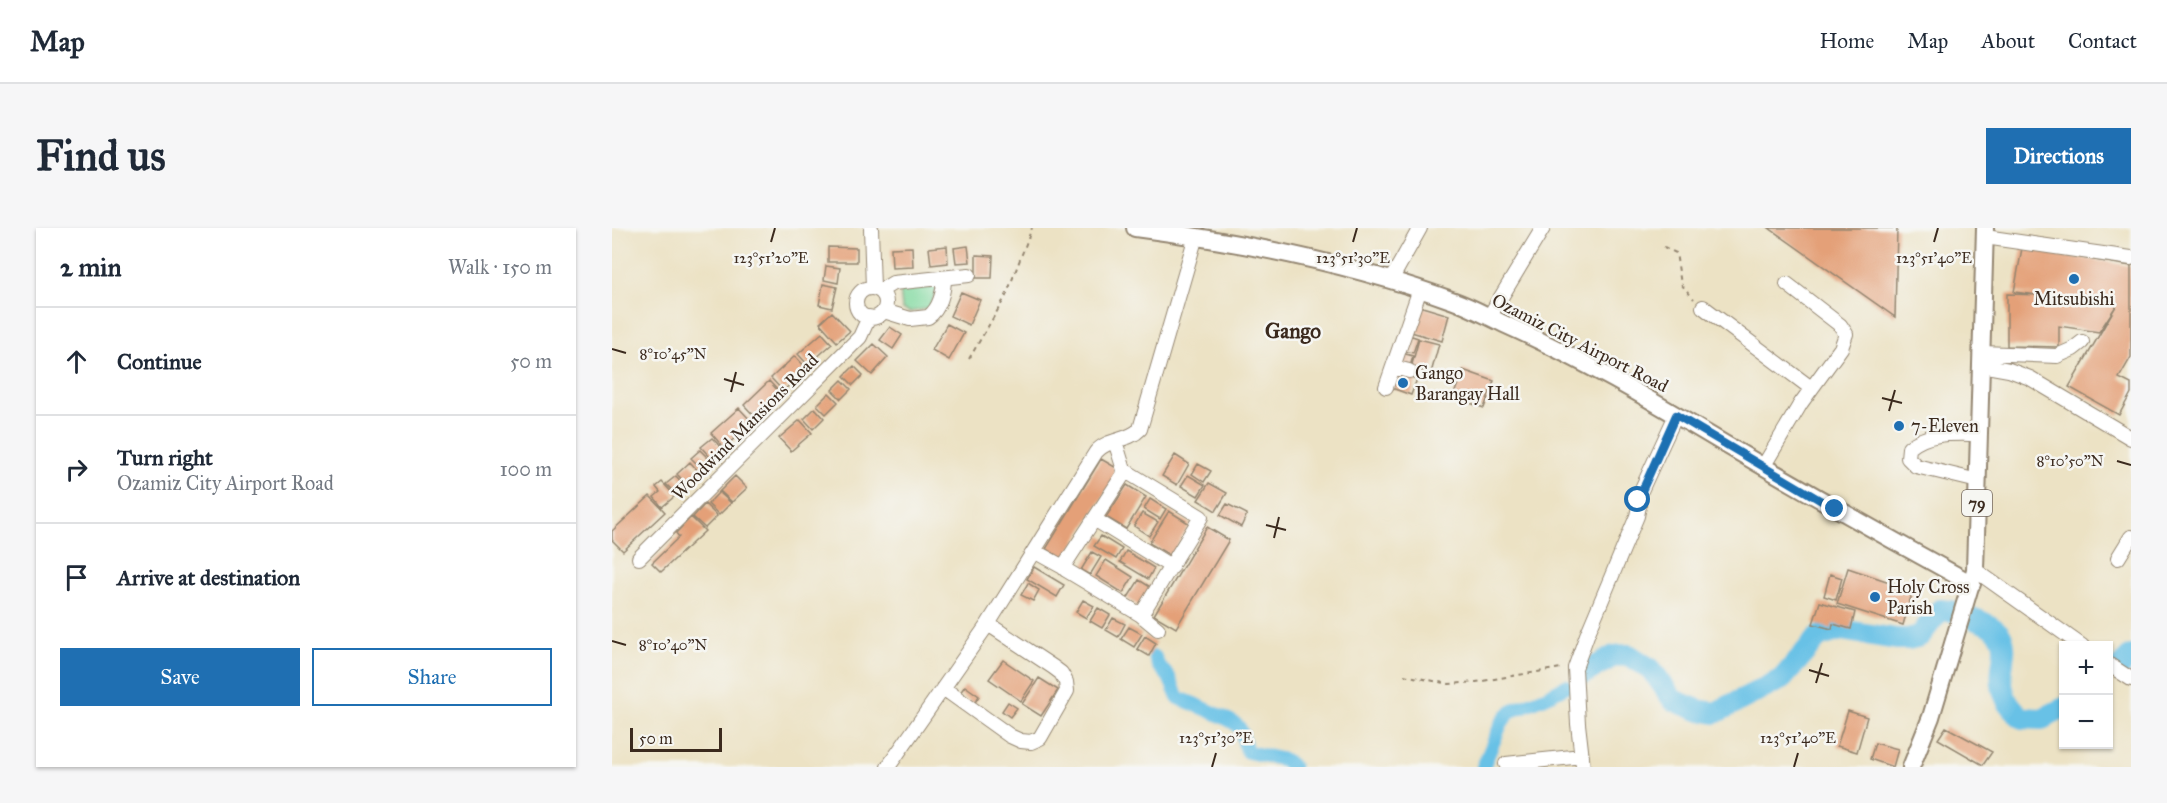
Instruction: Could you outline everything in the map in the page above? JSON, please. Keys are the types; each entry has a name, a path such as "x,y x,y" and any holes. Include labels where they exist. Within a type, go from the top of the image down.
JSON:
{"main road":[{"name":"Ozamiz City Airport Road","path":"1135,228 1316,259 1391,280 1455,302 1553,346 1676,415 1835,509 1973,577"},
{"name":"79","path":"1911,767 1931,717 1973,577 1985,233"}],"street":[{"path":"871,228 877,290 886,300 884,311 877,316 869,317 859,310 857,298 862,292 877,290 893,283 969,275"},
{"path":"1391,280 1420,228"},
{"path":"1489,317 1543,228"},
{"path":"1985,233 2131,258"},
{"path":"888,767 988,624 1096,452 1104,444 1132,435 1140,429 1196,237"},
{"path":"884,311 910,319 928,317 937,308 944,278"},
{"path":"1763,466 1811,388 1838,354 1845,338 1845,331 1840,325 1787,284"},
{"path":"1386,387 1420,290"},
{"path":"1703,307 1811,388"},
{"name":"Woodwind Mansions Road","path":"639,558 860,337 869,317"},
{"path":"1981,359 2057,356 2073,350 2082,342"},
{"path":"1981,359 2030,378 2131,438"},
{"path":"1393,367 1409,371"},
{"path":"1506,764 1582,761 1576,666 1637,516 1639,495 1676,415"},
{"path":"1978,481 1916,466 1908,458 1909,447 1918,440 1943,434 1979,434"},
{"path":"1063,567 1123,475 1124,470 1115,441"},
{"path":"1124,470 1201,517 1141,615"},
{"path":"1094,519 1172,567"},
{"path":"2118,558 2131,537"},
{"path":"1034,551 1141,615 1158,629"},
{"path":"1973,577 2076,641"},
{"path":"943,688 1010,736 1031,742 1040,738 1065,696 1066,682 1053,667 988,624"},
{"path":"2113,666 2131,679"}],"path":[{"path":"969,359 1006,296 1032,228"},
{"path":"1664,247 1676,253 1681,284 1685,291 1703,307"},
{"path":"1404,675 1439,683 1460,684 1576,666"}],"green space":[{"path":"935,285 937,290 929,308 910,312 902,309 900,287"}],"building":[{"path":"1769,228 1897,228 1895,317"},
{"path":"947,246 948,263 931,265 929,248"},
{"path":"968,246 970,262 956,263 954,248"},
{"path":"828,247 857,248 857,262 828,262"},
{"path":"912,247 913,267 892,268 891,248"},
{"path":"2022,248 2131,266 2131,357 2119,378 2131,384 2131,393 2119,415 2069,387 2116,306 2099,332 2059,326 2059,347 2007,346 2007,294 2036,295 2014,292"},
{"path":"976,255 993,256 992,278 976,278"},
{"path":"826,266 840,268 838,283 824,280"},
{"path":"823,284 837,287 832,308 819,305"},
{"path":"961,292 980,300 969,325 950,316"},
{"path":"1419,306 1449,315 1442,341 1411,332"},
{"path":"832,312 850,331 837,342 820,323"},
{"path":"947,324 964,333 949,360 932,350"},
{"path":"890,327 902,335 893,349 880,340"},
{"path":"822,333 832,344 808,365 798,354"},
{"path":"1409,335 1418,338 1413,353 1403,351"},
{"path":"1419,339 1439,344 1431,373 1411,368"},
{"path":"874,344 888,357 872,375 857,361"},
{"path":"1402,353 1413,356 1410,367 1399,363"},
{"path":"795,356 807,369 783,391 771,378"},
{"path":"854,366 863,375 853,385 844,376"},
{"path":"1463,370 1494,381 1484,408 1453,397"},
{"name":"Gango Barangay Hall","path":"1395,372 1417,379 1411,395 1389,387"},
{"path":"842,380 851,389 841,399 832,390"},
{"path":"769,381 782,395 757,419 744,405"},
{"path":"829,393 838,402 826,414 817,405"},
{"path":"739,408 752,422 724,448 711,433"},
{"path":"815,408 824,418 813,429 804,419"},
{"path":"800,420 812,433 791,451 779,438"},
{"path":"712,438 722,448 711,458 701,447"},
{"path":"700,450 709,459 701,468 691,458"},
{"path":"1175,455 1189,464 1177,485 1162,476"},
{"path":"1101,459 1120,470 1064,560 1046,549"},
{"path":"690,462 699,472 686,484 677,474"},
{"path":"1198,464 1211,471 1204,482 1192,474"},
{"path":"1188,475 1205,485 1198,496 1181,486"},
{"path":"676,476 685,486 676,494 666,484"},
{"path":"735,476 747,488 732,502 720,491"},
{"path":"662,482 675,496 662,507 654,497 660,492 656,487"},
{"path":"1209,483 1227,493 1216,511 1198,500"},
{"path":"1127,485 1146,497 1126,529 1106,517"},
{"path":"719,492 731,503 719,515 708,504"},
{"path":"650,496 665,512 623,551 612,540 612,531"},
{"path":"1150,499 1166,509 1160,519 1144,509"},
{"path":"705,504 717,516 705,528 693,517"},
{"path":"1227,504 1247,514 1241,527 1220,515"},
{"path":"1169,511 1190,524 1171,556 1149,543"},
{"path":"1142,513 1158,522 1149,536 1134,526"},
{"path":"691,517 705,531 661,572 652,563 679,537 676,533"},
{"path":"1207,527 1229,540 1176,628 1154,615"},
{"path":"1101,536 1122,549 1116,559 1094,546"},
{"path":"1126,551 1154,568 1148,579 1120,562"},
{"path":"1092,552 1101,557 1090,575 1081,570"},
{"path":"1106,560 1133,577 1123,593 1096,576"},
{"path":"1034,567 1064,585 1057,597 1027,579"},
{"name":"Holy Cross Parish","path":"1848,568 1913,590 1903,625 1837,604"},
{"path":"1830,574 1842,578 1836,600 1824,596"},
{"path":"1139,580 1152,588 1141,607 1127,599"},
{"path":"1028,583 1039,590 1033,601 1021,595"},
{"path":"1083,600 1094,606 1086,618 1076,612"},
{"path":"1820,602 1855,612 1851,629 1833,624 1832,629 1813,624"},
{"path":"1098,608 1110,615 1102,628 1090,621"},
{"path":"1113,618 1125,624 1118,637 1106,630"},
{"path":"1129,627 1142,634 1134,647 1121,639"},
{"path":"1145,636 1156,643 1149,656 1137,649"},
{"path":"1003,660 1034,681 1021,701 989,679"},
{"path":"1039,678 1058,690 1041,716 1022,704"},
{"path":"965,686 979,696 974,704 959,694"},
{"path":"1008,702 1017,708 1010,717 1002,711"},
{"path":"1848,711 1867,717 1857,752 1837,746"},
{"path":"1946,727 1992,752 1983,765 1938,739"},
{"path":"1875,743 1898,749 1893,767 1870,759"}],"waterway":[{"path":"1585,673 1614,656 1629,655 1652,670 1673,700 1698,710 1715,713 1782,679 1818,637 1841,630 1908,639 1920,636 1940,610 1951,611"},
{"path":"1974,619 1990,626 1999,634 2003,642 2002,683 2006,699 2017,713 2022,718 2042,719 2059,710"},
{"path":"2121,666 2131,656"},
{"path":"1155,657 1158,665 1169,677 1178,698 1219,715 1238,726 1248,752 1285,760 1293,767"},
{"path":"1483,767 1507,715 1566,686"}],"place":[{"name":"Mitsubishi","path":"2074,279"},
{"name":"Gango Barangay Hall","path":"1403,383"},
{"name":"7-Eleven","path":"1899,426"},
{"name":"Holy Cross Parish","path":"1875,597"}],"district":[{"name":"Gango","path":"1293,331"}],"route":[{"path":"1638,500 1655,457 1676,415 1835,509"}]}
